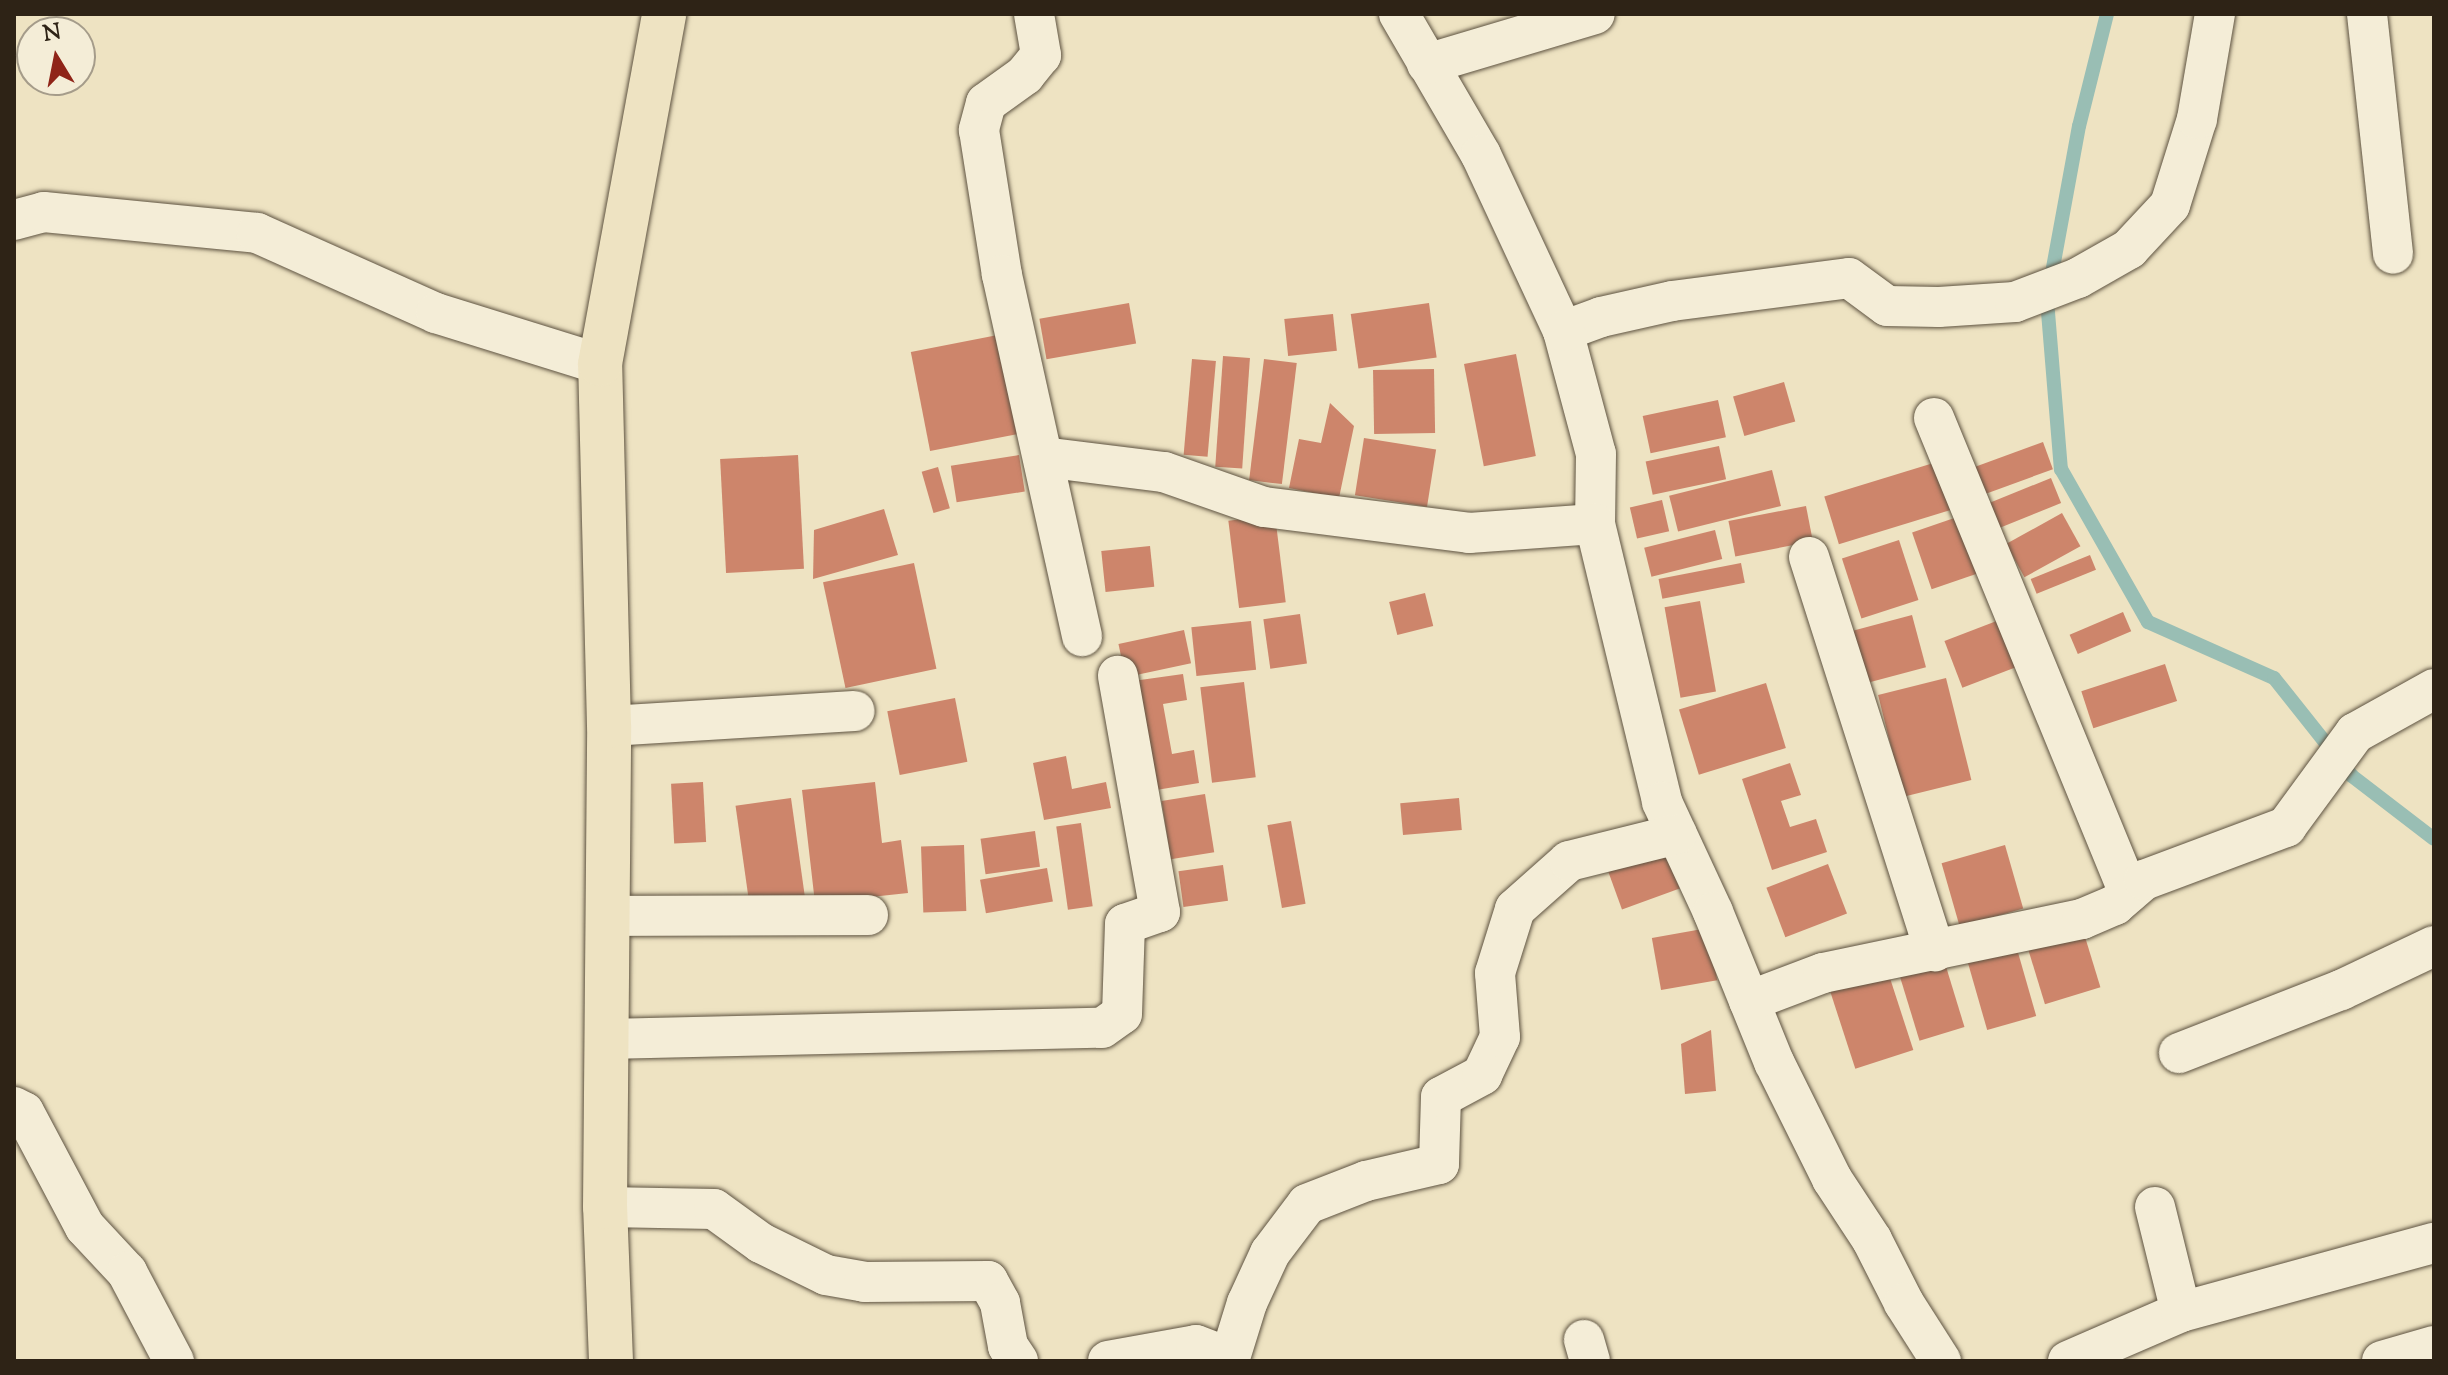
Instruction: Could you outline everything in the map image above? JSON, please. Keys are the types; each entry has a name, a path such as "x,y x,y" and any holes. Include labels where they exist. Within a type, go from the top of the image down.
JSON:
{"main road":[{"path":"611,1361 605,1207 609,726 600,364 664,14"}],"street":[{"path":"1034,14 1041,55 1025,75 986,103 979,130 1002,275 1082,636"},
{"path":"1399,14 1481,155 1563,331 1596,454 1595,524 1662,802 1774,1062 1832,1179 1872,1240 1904,1303 1941,1361"},
{"path":"1427,64 1595,14"},
{"path":"1563,331 1601,317 1672,301 1849,278 1887,306 1939,307 2015,302 2078,278 2129,249 2170,205 2197,119 2215,14"},
{"path":"2367,14 2393,254"},
{"path":"14,220 44,212 257,233 436,313 600,364"},
{"path":"1934,418 2129,893"},
{"path":"1043,457 1164,472 1264,507 1469,533 1595,524"},
{"path":"1809,557 1935,951"},
{"path":"606,1039 1102,1028 1122,1014 1125,924 1160,912 1118,676"},
{"path":"1749,1001 1823,973 2082,919 2115,905 2144,880 2286,827 2355,733 2434,689"},
{"path":"609,726 855,711"},
{"path":"1108,1361 1196,1345 1229,1359 1247,1303 1270,1253 1307,1204 1366,1181 1439,1164 1441,1097 1482,1075 1500,1037 1495,973 1515,909 1569,861 1677,834"},
{"path":"607,916 868,915"},
{"path":"2179,1053 2341,990 2434,946"},
{"path":"14,1107 24,1112 85,1227 127,1272 174,1361"},
{"path":"605,1207 714,1209 761,1243 826,1275 864,1282 988,1281 1000,1303 1008,1346 1018,1361"},
{"path":"2155,1207 2181,1312"},
{"path":"2068,1361 2181,1312 2434,1243"},
{"path":"2382,1361 2434,1346"}],"building":[{"path":"1129,303 1136,343 1047,359 1039,319"},
{"path":"1429,303 1437,357 1358,368 1351,314"},
{"path":"1333,314 1337,351 1288,356 1284,319"},
{"path":"1008,333 1027,432 930,451 911,352"},
{"path":"1516,354 1536,456 1484,466 1464,364"},
{"path":"1223,356 1250,358 1242,469 1215,467"},
{"path":"1192,359 1216,361 1208,457 1184,455"},
{"path":"1264,359 1297,363 1282,484 1249,480"},
{"path":"1434,369 1435,433 1374,434 1373,370"},
{"path":"1784,382 1795,421 1744,436 1733,397"},
{"path":"1718,400 1726,437 1651,453 1643,416"},
{"path":"1330,403 1354,426 1339,498 1289,488 1299,439 1321,443"},
{"path":"1364,438 1436,449 1427,507 1355,495"},
{"path":"2043,442 2053,469 1985,494 1975,467"},
{"path":"1719,446 1726,479 1653,495 1646,462"},
{"path":"798,455 804,569 726,573 720,459"},
{"path":"1019,455 1025,492 957,502 951,466"},
{"path":"1940,461 1955,509 1839,544 1824,496"},
{"path":"938,467 950,508 934,513 922,472"},
{"path":"1772,470 1781,506 1678,532 1669,496"},
{"path":"2051,478 2061,503 1996,529 1986,504"},
{"path":"1662,500 1669,531 1637,539 1630,507"},
{"path":"1806,506 1813,541 1735,556 1728,521"},
{"path":"884,509 898,555 813,579 814,530"},
{"path":"2062,513 2080,546 2024,577 2006,544"},
{"path":"1966,514 1986,571 1932,589 1912,533"},
{"path":"1275,515 1286,602 1239,608 1228,521"},
{"path":"1715,530 1722,559 1651,577 1644,548"},
{"path":"1899,540 1918,600 1861,618 1842,559"},
{"path":"1150,546 1154,587 1106,592 1101,551"},
{"path":"2090,555 2096,570 2037,594 2031,579"},
{"path":"914,563 936,669 845,688 823,582"},
{"path":"1741,563 1745,583 1662,599 1659,579"},
{"path":"1425,593 1433,626 1397,635 1389,602"},
{"path":"1700,601 1716,692 1681,698 1665,607"},
{"path":"2123,612 2131,631 2078,654 2070,635"},
{"path":"1300,614 1307,664 1270,669 1263,619"},
{"path":"1912,615 1926,667 1858,685 1844,633"},
{"path":"2007,617 2025,664 1962,688 1944,641"},
{"path":"1251,621 1256,670 1196,676 1191,627"},
{"path":"1184,630 1191,663 1126,677 1118,644"},
{"path":"2165,664 2177,701 2093,728 2081,691"},
{"path":"1183,674 1187,700 1163,704 1172,754 1194,750 1199,783 1150,791 1133,681"},
{"path":"1946,678 1971,780 1903,797 1878,695"},
{"path":"1244,682 1256,777 1212,783 1200,687"},
{"path":"1766,683 1786,748 1699,775 1679,710"},
{"path":"955,698 967,762 900,775 887,711"},
{"path":"1066,756 1072,789 1106,782 1111,808 1044,820 1033,763"},
{"path":"1790,763 1801,795 1781,801 1790,827 1816,819 1827,852 1772,870 1742,779"},
{"path":"703,782 706,842 674,844 671,784"},
{"path":"875,782 882,843 901,840 908,893 815,903 802,790"},
{"path":"1205,794 1214,852 1171,859 1162,801"},
{"path":"791,798 805,899 750,907 736,806"},
{"path":"1459,798 1462,830 1403,835 1400,803"},
{"path":"1291,821 1306,904 1282,908 1267,825"},
{"path":"1081,823 1093,906 1068,910 1056,826"},
{"path":"1035,831 1040,867 986,874 981,839"},
{"path":"1667,843 1683,887 1622,909 1606,865"},
{"path":"964,845 966,911 923,912 921,847"},
{"path":"2005,845 2023,908 1960,927 1942,863"},
{"path":"1828,864 1847,913 1785,937 1766,888"},
{"path":"1223,865 1228,901 1183,907 1178,871"},
{"path":"1047,868 1053,901 986,913 980,880"},
{"path":"2082,927 2100,987 2045,1004 2027,944"},
{"path":"1708,928 1717,980 1661,990 1652,938"},
{"path":"2015,942 2036,1016 1987,1030 1966,956"},
{"path":"1944,960 1964,1027 1920,1041 1899,974"},
{"path":"1888,972 1913,1050 1855,1069 1830,991"},
{"path":"1711,1030 1716,1091 1685,1094 1681,1044"}],"waterway":[{"path":"2107,14 2079,126 2047,300 2061,469 2148,622 2274,678 2352,776 2434,839"}]}
